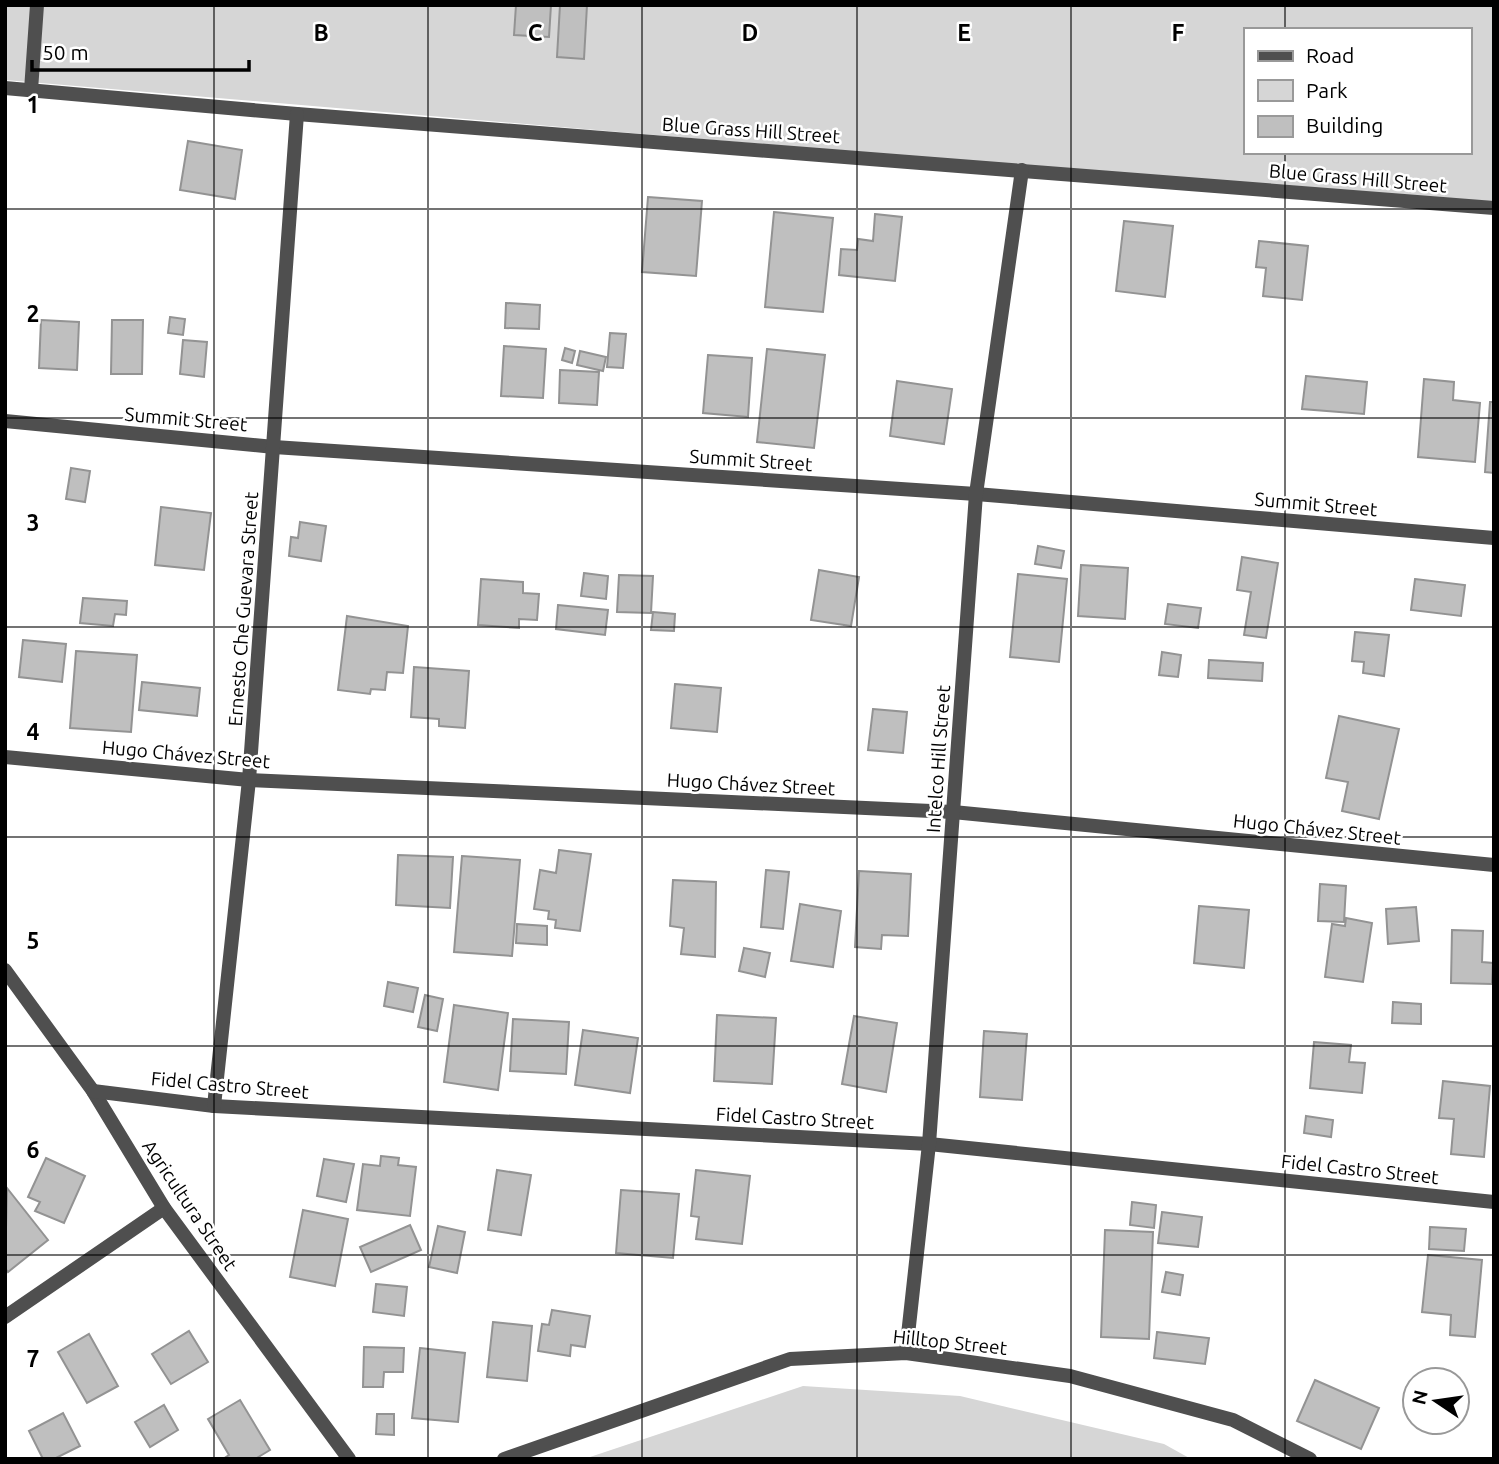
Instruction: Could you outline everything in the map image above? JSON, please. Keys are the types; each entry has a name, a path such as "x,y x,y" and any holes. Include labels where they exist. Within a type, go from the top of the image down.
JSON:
{"street":[{"path":"31,90 37,5"},
{"name":"Blue Grass Hill Street","path":"5,88 297,114 1494,208"},
{"name":"Ernesto Che Guevara Street","path":"214,1106 249,780 297,114"},
{"name":"Intelco Hill Street","path":"906,1353 929,1144 976,494 1022,170"},
{"name":"Summit Street","path":"5,421 274,447 976,494 1494,538"},
{"name":"Hugo Chávez Street","path":"5,757 249,780 953,812 1494,865"},
{"name":"Agricultura Street","path":"5,970 93,1091 164,1208 349,1459"},
{"name":"Fidel Castro Street","path":"93,1091 214,1106 929,1144 1494,1202"},
{"path":"5,1317 164,1208"},
{"name":"Hilltop Street","path":"504,1459 790,1359 906,1353 1082,1379 1233,1420 1310,1459"}],"green space":[{"path":"5,5 1494,5 1494,206 5,80"},
{"path":"803,1386 960,1396 1164,1444 1191,1459 584,1459"}],"building":[{"path":"516,5 551,5 549,37 514,35"},
{"path":"560,5 587,5 584,59 557,57"},
{"path":"188,141 242,150 235,199 180,190"},
{"path":"648,197 702,201 696,276 642,272"},
{"path":"774,212 833,218 823,312 765,307"},
{"path":"875,214 902,217 895,281 839,275 841,249 857,250 858,239 873,241"},
{"path":"1124,221 1173,226 1165,297 1116,291"},
{"path":"1259,241 1308,246 1302,300 1263,296 1266,268 1256,267"},
{"path":"506,303 540,305 539,329 505,328"},
{"path":"170,317 185,319 183,335 168,333"},
{"path":"41,320 79,322 77,370 39,368"},
{"path":"112,320 143,320 142,374 111,374"},
{"path":"610,333 626,334 623,368 607,367"},
{"path":"183,340 207,342 204,377 180,374"},
{"path":"504,346 546,349 543,398 501,396"},
{"path":"565,348 575,351 572,363 562,360"},
{"path":"767,349 825,355 814,448 757,442"},
{"path":"580,351 606,357 603,371 577,365"},
{"path":"708,355 752,358 748,417 703,413"},
{"path":"560,370 599,372 597,405 559,403"},
{"path":"1306,376 1367,382 1364,414 1302,409"},
{"path":"1424,379 1454,382 1453,400 1480,403 1475,462 1418,457"},
{"path":"897,381 952,389 944,444 890,436"},
{"path":"1490,402 1494,402 1494,473 1485,472"},
{"path":"71,468 90,471 85,502 66,499"},
{"path":"161,507 211,513 204,570 155,565"},
{"path":"300,522 326,526 321,561 289,556 291,537 298,538"},
{"path":"1038,546 1064,551 1061,568 1035,564"},
{"path":"1242,557 1278,563 1266,638 1244,635 1251,592 1237,590"},
{"path":"1081,565 1128,568 1125,619 1078,616"},
{"path":"819,570 859,577 851,626 811,620"},
{"path":"584,573 608,576 606,599 581,596"},
{"path":"1018,574 1067,579 1059,662 1010,657"},
{"path":"619,575 653,576 651,613 617,612"},
{"path":"481,579 523,582 523,593 539,594 537,620 519,619 519,628 478,625"},
{"path":"1415,579 1465,585 1461,616 1411,610"},
{"path":"83,598 127,601 126,615 115,614 113,626 80,623"},
{"path":"1168,604 1201,608 1198,628 1165,624"},
{"path":"558,605 608,610 605,635 556,629"},
{"path":"653,612 675,614 674,631 651,630"},
{"path":"347,616 408,626 403,673 387,672 385,690 371,689 370,694 338,690"},
{"path":"1355,632 1389,635 1384,676 1363,673 1364,662 1352,661"},
{"path":"23,640 66,644 62,682 19,677"},
{"path":"76,651 137,655 131,732 70,728"},
{"path":"1162,652 1181,655 1178,677 1159,675"},
{"path":"1209,660 1263,663 1262,681 1208,678"},
{"path":"414,667 469,671 465,728 439,726 439,719 411,717"},
{"path":"142,682 200,688 197,716 139,710"},
{"path":"675,684 721,688 717,732 671,728"},
{"path":"873,709 907,712 903,753 868,750"},
{"path":"1339,716 1399,729 1379,819 1342,811 1348,782 1326,778"},
{"path":"559,850 591,854 580,931 555,928 556,920 548,919 549,911 534,909 540,870 556,873"},
{"path":"398,855 453,857 450,908 396,905"},
{"path":"462,856 520,860 512,956 454,952"},
{"path":"766,870 789,872 783,929 761,927"},
{"path":"859,871 911,874 908,936 882,935 881,949 855,947"},
{"path":"673,880 716,882 715,957 681,954 684,928 670,926"},
{"path":"1320,884 1346,886 1344,922 1318,921"},
{"path":"800,904 841,911 833,967 791,961"},
{"path":"1199,906 1249,910 1244,968 1194,963"},
{"path":"1416,907 1419,941 1388,944 1386,909"},
{"path":"1346,918 1372,923 1363,982 1325,977 1332,924 1345,926"},
{"path":"517,924 547,926 547,945 516,943"},
{"path":"1452,930 1483,931 1482,962 1493,963 1492,984 1451,983"},
{"path":"744,948 770,953 765,977 739,971"},
{"path":"388,982 418,988 413,1012 384,1006"},
{"path":"425,995 443,999 437,1031 418,1027"},
{"path":"1393,1002 1421,1004 1421,1024 1392,1023"},
{"path":"454,1005 508,1013 498,1090 444,1082"},
{"path":"717,1015 776,1018 772,1084 714,1081"},
{"path":"854,1016 897,1023 886,1092 842,1084"},
{"path":"513,1019 569,1022 566,1074 510,1071"},
{"path":"583,1030 638,1038 630,1093 575,1085"},
{"path":"984,1031 1027,1034 1022,1100 980,1097"},
{"path":"1314,1042 1351,1045 1349,1062 1365,1063 1362,1093 1310,1088"},
{"path":"1443,1081 1490,1086 1484,1157 1451,1154 1454,1119 1439,1118"},
{"path":"1306,1116 1333,1120 1331,1137 1304,1133"},
{"path":"381,1156 399,1158 398,1165 416,1167 410,1216 357,1210 363,1164 380,1166"},
{"path":"46,1158 85,1176 64,1223 35,1211 40,1202 28,1197"},
{"path":"324,1159 354,1164 346,1202 317,1196"},
{"path":"497,1170 531,1175 521,1235 488,1230"},
{"path":"696,1170 750,1176 742,1244 696,1239 699,1217 691,1216"},
{"path":"7,1188 48,1240 8,1272 5,1268"},
{"path":"621,1190 679,1194 673,1258 616,1253"},
{"path":"1132,1202 1156,1205 1154,1228 1130,1225"},
{"path":"303,1210 348,1219 335,1286 290,1277"},
{"path":"1162,1212 1202,1217 1198,1247 1158,1243"},
{"path":"410,1225 421,1250 371,1272 360,1247"},
{"path":"438,1226 465,1232 457,1273 429,1267"},
{"path":"1430,1227 1466,1229 1464,1251 1429,1249"},
{"path":"1105,1230 1153,1232 1149,1339 1101,1337"},
{"path":"1428,1255 1482,1260 1475,1337 1450,1335 1451,1315 1422,1312"},
{"path":"1166,1272 1183,1275 1180,1295 1162,1292"},
{"path":"376,1284 407,1287 404,1316 373,1312"},
{"path":"552,1310 590,1316 585,1347 571,1345 570,1356 538,1351 542,1324 549,1325"},
{"path":"493,1322 532,1326 527,1381 487,1377"},
{"path":"189,1331 208,1362 171,1384 152,1354"},
{"path":"1157,1332 1209,1338 1205,1364 1154,1358"},
{"path":"89,1334 118,1386 87,1403 58,1352"},
{"path":"364,1347 404,1348 403,1372 384,1372 383,1387 363,1387"},
{"path":"420,1348 465,1353 458,1422 412,1418"},
{"path":"1315,1380 1379,1408 1361,1449 1297,1421"},
{"path":"240,1400 270,1450 255,1459 223,1459 229,1455 208,1419"},
{"path":"164,1405 178,1430 150,1447 135,1422"},
{"path":"63,1413 80,1446 54,1459 43,1459 29,1431"},
{"path":"377,1414 394,1414 394,1435 376,1434"}]}
